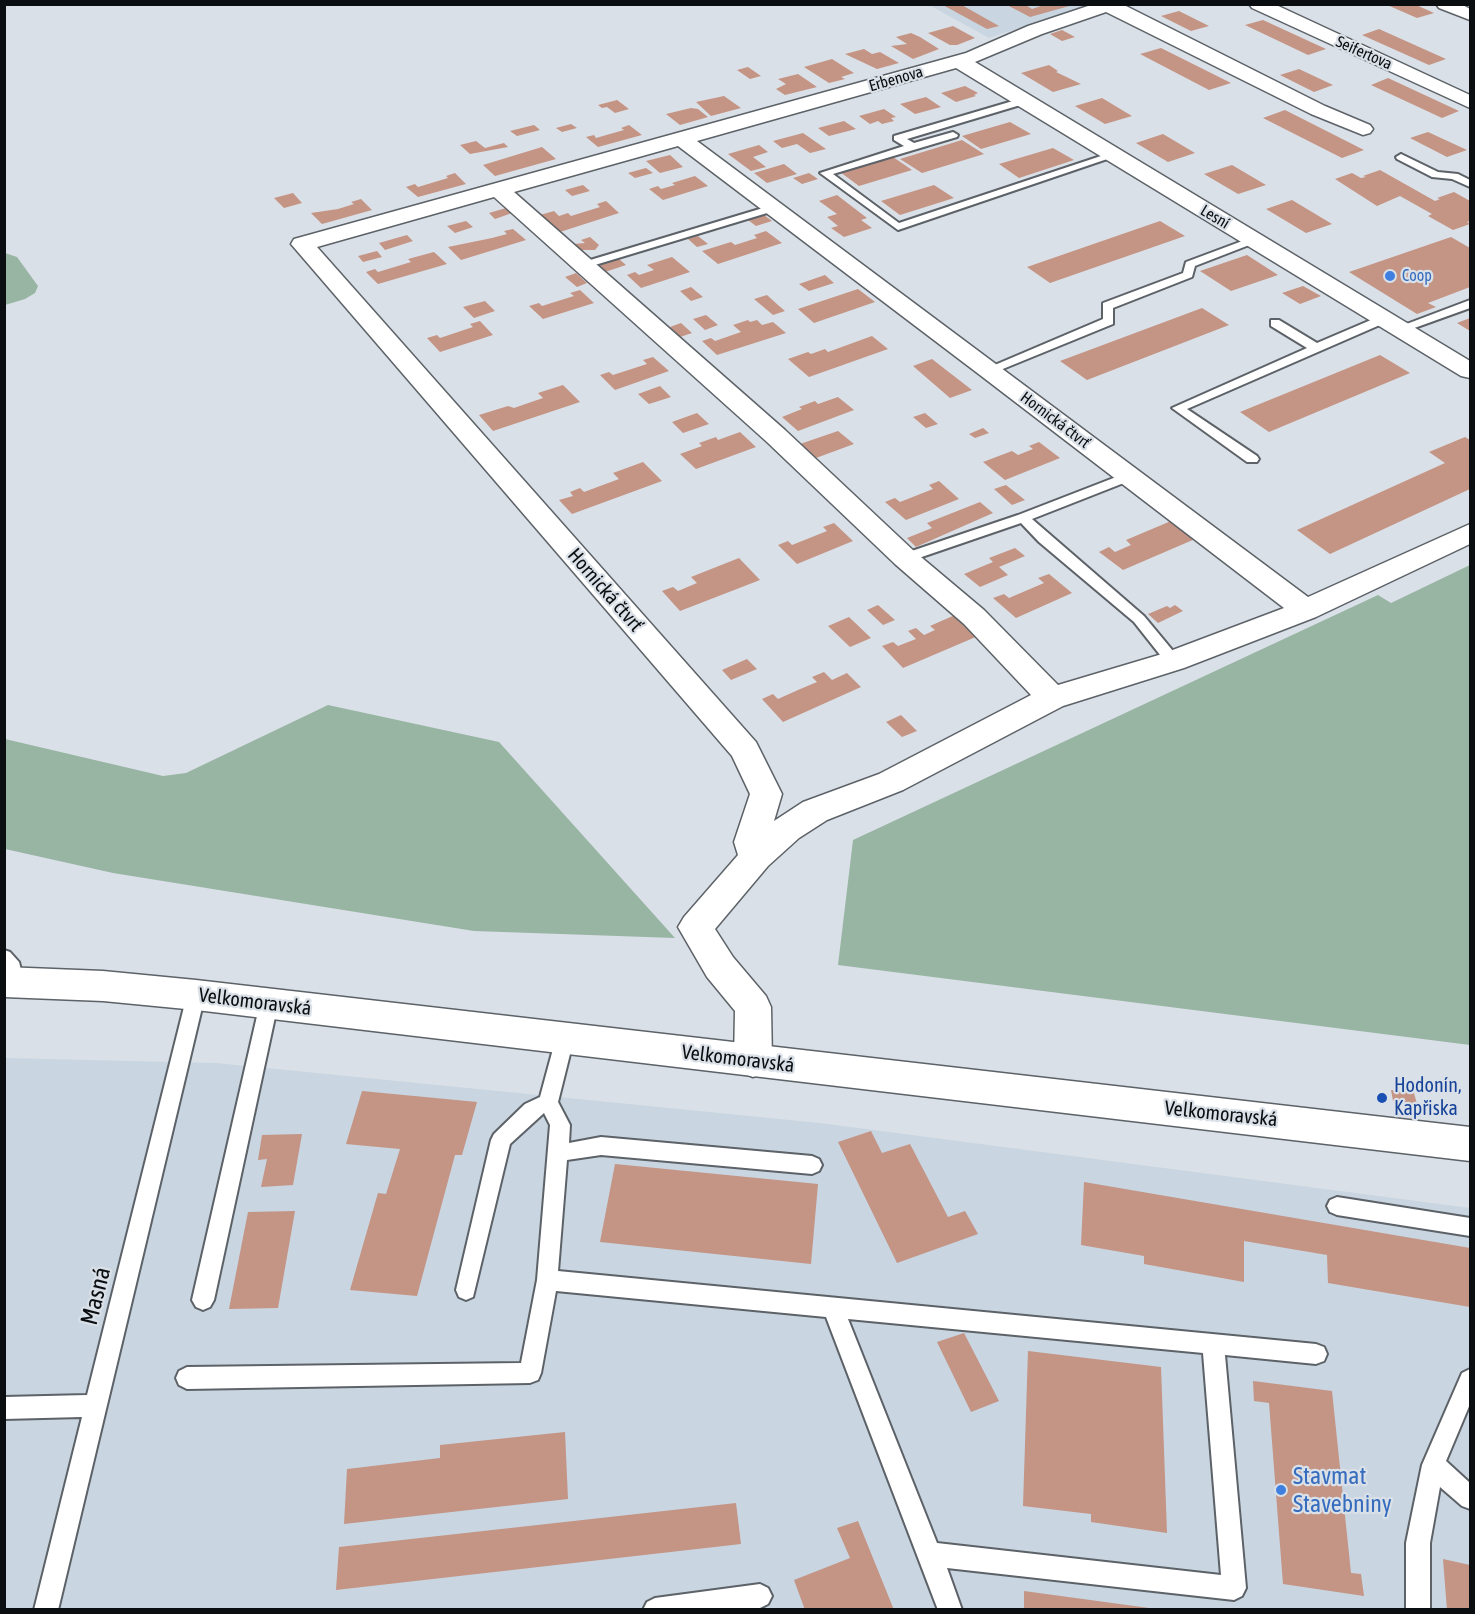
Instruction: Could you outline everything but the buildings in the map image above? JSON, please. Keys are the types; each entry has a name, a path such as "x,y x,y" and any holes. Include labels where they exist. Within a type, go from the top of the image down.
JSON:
{"street":[{"name":"Seifertova","path":"1258,4 1470,102"},
{"path":"1445,4 1470,15"},
{"name":"Erbenova","path":"681,139 959,61 1035,30 1110,5 1318,110 1363,129"},
{"name":"Lesní","path":"959,61 1470,371"},
{"path":"1437,86 1459,78"},
{"name":"Hornická čtvrť","path":"766,794 745,750 302,244 681,139 1306,610"},
{"path":"499,190 581,266 776,436 905,558 974,617 1052,698"},
{"path":"753,1061 753,1007 720,967 696,927 756,856 787,829 814,811 891,782 1052,698 1173,661 1306,610 1470,533"},
{"path":"756,856 751,842 766,794 814,811"},
{"name":"Velkomoravská","path":"8,973 103,986 269,1003 1470,1144"}],"lane":[{"path":"913,147 898,138 1023,101"},
{"path":"953,135 825,174 898,227 1114,155"},
{"path":"1401,157 1436,175 1454,176 1470,184"},
{"path":"581,266 773,208"},
{"path":"989,370 1109,321 1107,306 1188,275 1190,264 1252,240"},
{"path":"1252,459 1178,408 1316,348 1393,323 1470,304"},
{"path":"1275,323 1316,348"},
{"path":"905,558 1023,518 1129,476"},
{"path":"1023,518 1044,539 1139,619 1173,661"},
{"name":"Masná","path":"46,1610 196,995"},
{"path":"203,1300 269,1003"},
{"path":"187,1378 530,1373 547,1280 560,1125 548,1102 565,1038"},
{"path":"466,1290 501,1140 532,1110 548,1102"},
{"path":"558,1153 601,1146 812,1165"},
{"path":"1337,1206 1470,1227"},
{"path":"547,1280 1316,1354"},
{"path":"833,1307 950,1610"},
{"path":"930,1554 1234,1588 1212,1344"},
{"path":"1418,1610 1418,1543 1433,1465 1470,1380"},
{"path":"4,1408 94,1406"},
{"path":"1433,1465 1470,1498"},
{"path":"655,1610 760,1596"}],"shaded area":[{"path":"929,5 1091,5 989,38"},
{"path":"5,1058 216,1063 820,1123 1470,1208 1470,1609 5,1610"}],"green space":[{"path":"5,253 17,257 38,286 35,293 25,299 5,305"},
{"path":"1470,565 1470,1045 838,965 853,840 1378,595 1391,603"},
{"path":"328,705 499,742 675,938 474,931 113,873 5,849 5,739 163,776 186,773"}],"place":[{"name":"Coop","path":"1390,276"},
{"name":"Hodonín, Kapřiska","path":"1382,1098"},
{"name":"Stavmat Stavebniny","path":"1281,1490"}]}
